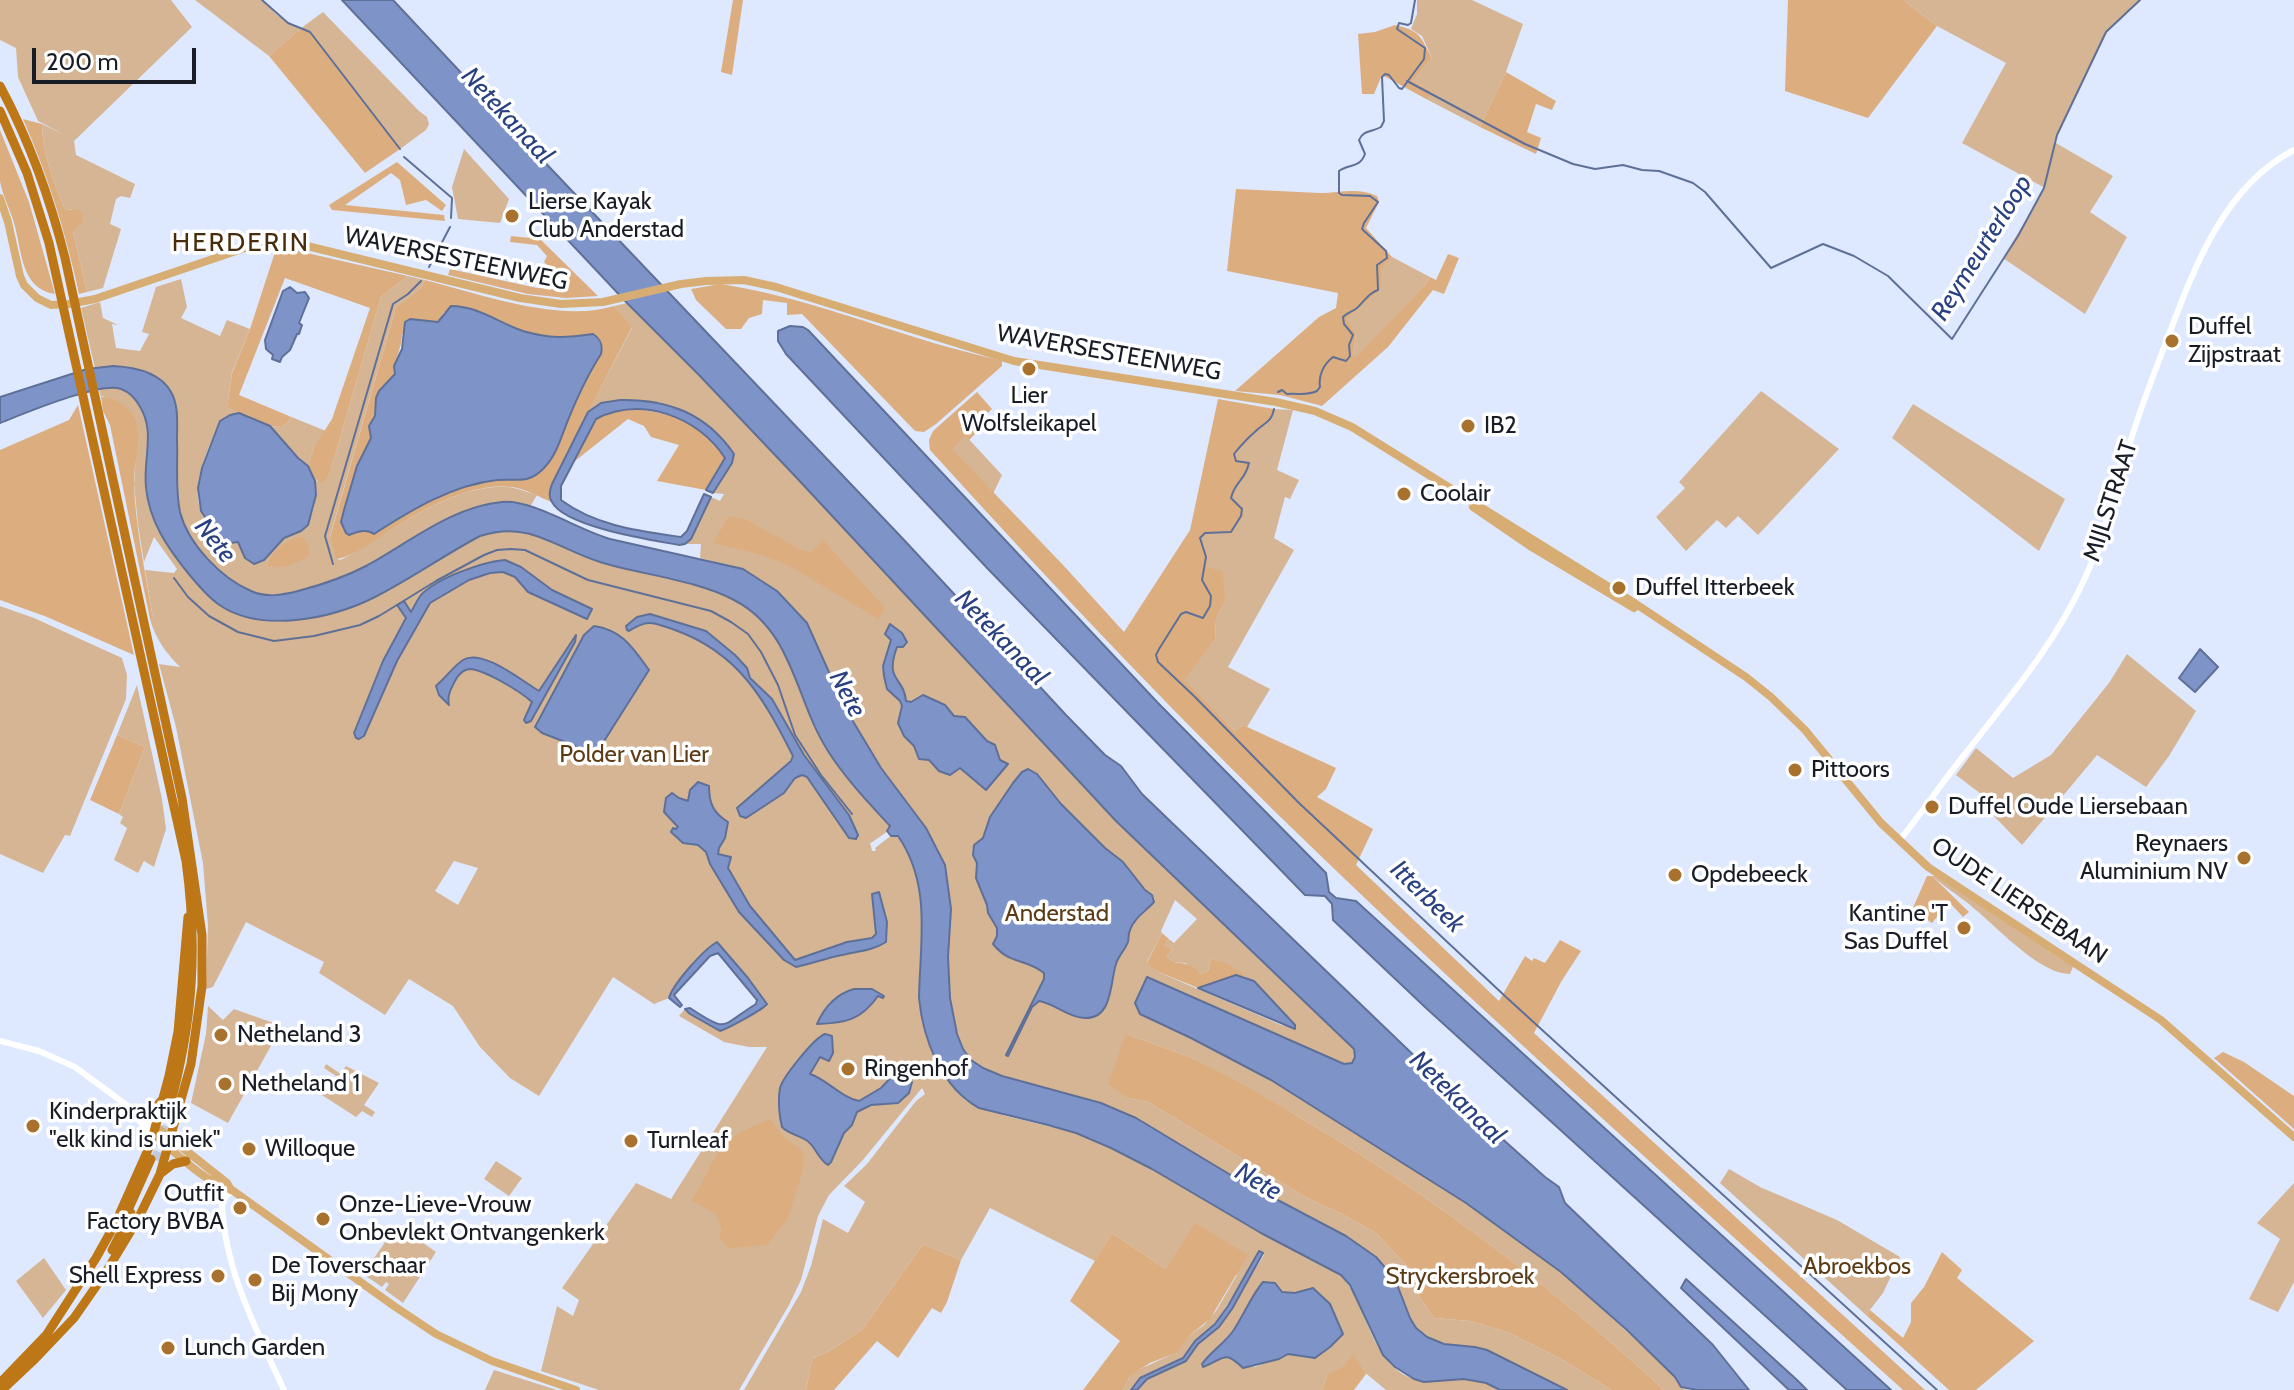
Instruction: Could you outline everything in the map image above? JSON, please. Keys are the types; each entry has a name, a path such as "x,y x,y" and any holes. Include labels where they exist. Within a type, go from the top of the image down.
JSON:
{"highway":[{"path":"0,86 46,192 60,239 182,798 194,900 193,946 189,1010 171,1109"},
{"path":"0,111 35,195 49,243 202,935 202,986 191,1064 160,1174 138,1219 91,1295 74,1318 2,1390"},
{"path":"47,1334 115,1224 154,1130 174,1052 194,900"},
{"path":"140,1113 154,1110 163,1098"},
{"path":"0,1383 67,1310 101,1261 153,1159 124,1229 104,1264 73,1312 25,1368"},
{"path":"160,1174 173,1164 186,1161"}],"main road":[{"name":"WAVERSESTEENWEG","path":"0,198 24,285 37,298 51,305 95,299 237,250 274,243 307,246 546,303 579,305 681,284 744,280 776,287 1014,361 1276,402"},
{"name":"OUDE LIERSEBAAN","path":"1276,402 1315,411 1343,422 1441,482 1530,546 1616,599 1663,623 1746,677 1783,707 1805,730 1864,804 1899,841 1948,881 2161,1020 2294,1137"},
{"path":"154,1130 227,1183 232,1190 436,1334 506,1366 576,1390"},
{"path":"170,1142 186,1161 208,1178 232,1190"}],"street":[{"name":"MIJLSTRAAT","path":"1899,841 2022,681 2065,617 2102,535 2129,443 2192,273 2211,237 2248,184 2294,150"},
{"path":"0,1041 62,1060 140,1113 154,1130"},
{"path":"129,1108 131,1113 154,1130"},
{"path":"208,1178 222,1205 228,1248 240,1291 284,1390"},
{"path":"222,1205 232,1190"}],"green space":[{"path":"0,0 171,0 192,27 74,141 76,155 135,184 130,198 121,196 116,199 110,224 121,229 103,288 87,292 73,231 72,209 65,209 52,175 42,124 65,135 38,121 18,77 16,48 0,40"},
{"path":"195,0 262,0 277,15 300,29 269,56"},
{"path":"733,0 743,0 732,75 721,72"},
{"path":"1417,0 1472,0 1523,24 1506,72 1480,127 1428,100 1432,91 1413,81 1432,58 1422,36 1411,29 1417,14"},
{"path":"1788,0 1903,0 1937,26 1868,118 1785,91"},
{"path":"1903,0 2141,0 2107,32 2054,142 2113,176 2090,212 2127,237 2085,314 2003,258 2045,188 1962,143 2006,63 1937,26"},
{"path":"323,12 427,117 429,124 426,130 400,149 310,32 300,29"},
{"path":"1395,25 1419,36 1432,58 1413,81 1432,91 1428,100 1382,75 1374,94 1362,94 1358,34"},
{"path":"300,29 310,32 400,149 365,173 269,56"},
{"path":"1506,72 1556,101 1552,110 1536,104 1527,132 1541,138 1536,154 1480,127"},
{"path":"23,119 42,124 46,155 63,205 65,209 79,210 83,215 82,223 73,231 87,292 79,294 56,205"},
{"path":"0,130 29,202 55,294 35,284 24,266 0,181"},
{"path":"464,149 509,199 500,223 458,219 452,187"},
{"path":"397,162 446,205 442,211 426,200 406,205 400,180 391,173 345,205 444,215 445,221 332,210 329,205"},
{"path":"1236,189 1320,193 1356,191 1377,196 1379,202 1366,228 1392,257 1381,269 1381,289 1346,319 1356,333 1353,355 1356,357 1430,277 1436,280 1448,254 1459,258 1444,294 1433,290 1388,347 1322,406 1280,395 1235,391 1319,317 1336,308 1338,293 1227,271"},
{"path":"511,236 540,239 598,296 566,298 528,294 448,275 450,269 537,288 563,289 561,281 544,262 547,256 537,245 510,242"},
{"path":"276,249 298,251 408,276 381,297 331,469 325,481 321,482 315,479 308,466 314,447 332,419 370,308 285,278 239,395 289,416 290,420 282,427 270,426 227,408 232,373"},
{"path":"1392,257 1430,277 1356,358 1353,355 1356,333 1345,319 1381,289 1381,268"},
{"path":"408,276 425,280 421,288 396,307 330,536 335,558 340,560 425,510 466,493 507,487 537,495 530,507 510,503 489,504 446,519 361,568 319,585 271,595 236,585 206,558 184,523 178,501 178,455 174,445 113,366 95,368 81,308 100,302 103,318 118,325 112,324 116,348 140,351 149,334 142,332 156,287 181,279 187,307 181,318 220,336 227,320 250,329 232,372 227,408 239,413 220,421 202,465 198,501 201,512 222,544 238,542 243,555 258,563 283,539 304,528 308,522 315,501 315,479 317,481 331,469 381,297"},
{"path":"425,280 545,309 592,310 614,306 632,327 557,473 550,490 551,502 530,492 500,486 466,492 431,507 356,552 337,559 330,537 396,307 421,288","holes":["444,312 481,312 522,331 554,338 573,337 601,354 583,386 552,458 532,477 464,487 417,508 374,534 355,531 341,522 357,466 371,438 369,426 375,416 376,398 395,374 402,334 426,321 438,322"]},
{"path":"720,284 817,306 1002,361 1002,366 936,424 924,432 915,431 802,314 787,315 787,303 763,300 762,314 749,318 741,329 726,329 696,300 691,289"},
{"name":"Anderstad","path":"627,303 699,375 1116,821 1354,1049 1355,1057 1352,1063 1344,1064 1147,977 1135,1003 1140,1014 1271,1080 1466,1203 1561,1272 1653,1355 1675,1377 1681,1388 1688,1390 1664,1390 1538,1282 1405,1184 1311,1124 1194,1059 1126,1034 1128,1098 1148,1102 1309,1199 1376,1233 1409,1268 1418,1295 1434,1318 1470,1321 1507,1332 1612,1390 1567,1390 1487,1350 1444,1344 1427,1337 1416,1328 1403,1303 1346,1236 1234,1177 1136,1118 1101,1103 1002,1076 971,1060 957,1034 950,998 948,957 951,909 945,865 938,849 857,730 807,623 777,591 761,580 743,569 700,558 701,544 685,544 691,539 711,497 720,501 724,494 713,493 732,463 734,454 722,438 701,420 659,402 588,412 632,328 614,306","holes":["1175,900 1197,919 1174,943 1169,939 1164,945 1173,949 1167,956 1173,962 1185,963 1200,974 1208,971 1211,958 1224,963 1266,995 1295,1028 1281,1025 1156,971 1147,962"]},
{"name":"Polder van Lier","path":"110,386 118,388 132,396 141,407 149,430 157,529 171,551 209,596 230,611 254,619 281,622 348,608 374,598 480,536 514,531 542,538 616,567 703,587 734,600 754,613 781,648 828,751 890,826 888,831 870,842 872,851 895,835 914,865 923,910 919,986 946,1078 957,1092 966,1101 1006,1116 1076,1133 1111,1148 1341,1275 1359,1304 1381,1351 1404,1375 1426,1382 1469,1380 1500,1390 1386,1390 1349,1362 1339,1370 1328,1373 1322,1390 1137,1390 1147,1379 1186,1361 1198,1344 1219,1327 1264,1255 1258,1251 1215,1324 1195,1341 1183,1358 1140,1378 1131,1390 1123,1390 1136,1371 1177,1352 1190,1335 1204,1325 1237,1275 1166,1269 1112,1233 1095,1261 990,1208 961,1260 923,1244 862,1330 812,1359 806,1390 744,1390 801,1292 823,1219 848,1233 865,1202 844,1186 867,1164 916,1101 925,1094 922,1088 862,1161 829,1195 818,1216 801,1280 739,1390 599,1390 541,1371 557,1306 573,1316 579,1300 562,1288 636,1183 671,1199 767,1047 724,1042 679,1016 685,1009 721,1031 766,1002 718,944 675,986 669,998 654,1004 613,977 539,1096 510,1078 480,1047 453,1006 409,979 385,1015 319,973 324,962 246,922 213,987 206,989 208,926 203,863 176,727 159,664 180,667 162,645 152,626 145,570 174,573 177,569 154,537 144,562 134,483 138,431 101,397 99,389","holes":["454,861 478,868 458,905 435,891","1260,1284 1289,1293 1313,1288 1330,1304 1343,1334 1303,1357 1288,1354 1255,1367 1224,1356 1208,1365 1207,1357 1231,1333"]},
{"path":"1761,391 1839,449 1758,535 1738,516 1726,528 1717,520 1686,551 1656,517 1685,488 1679,482"},
{"path":"977,392 992,409 976,424 980,429 969,440 965,436 952,449 1124,632 1190,530 1218,399 1274,409 1270,419 1234,454 1236,461 1249,463 1231,498 1242,509 1241,516 1231,532 1205,533 1201,538 1205,566 1223,572 1225,601 1216,619 1215,640 1184,680 1235,731 1243,725 1336,768 1326,789 1317,797 1373,829 1356,865 1499,1001 1525,956 1532,961 1534,958 1545,963 1560,940 1581,951 1534,1033 1925,1390 1903,1390 1540,1062 1275,812 1075,607 930,450 929,440 933,431"},
{"path":"101,397 125,406 133,414 137,426 135,499 153,619 150,619 110,425"},
{"path":"1913,404 2065,499 2039,551 1892,438"},
{"path":"78,405 134,655 0,600 0,450 69,420"},
{"path":"634,408 686,422 715,445 725,458 706,490 657,481 679,445 651,437 644,426 628,419 575,461 596,419"},
{"path":"1274,409 1293,410 1277,470 1299,480 1290,499 1285,497 1274,538 1294,550 1228,667 1270,689 1247,727 1243,725 1235,731 1183,680 1215,640 1216,619 1225,601 1205,566 1206,557 1200,538 1205,533 1217,532 1241,516 1242,509 1231,498 1248,463 1236,461 1234,454 1270,419"},
{"path":"289,416 326,431 314,447 308,466 270,426 282,427 290,420"},
{"path":"965,435 1002,475 993,494 951,449"},
{"path":"729,516 745,519 801,550 811,552 823,540 885,608 878,619 790,566 713,543"},
{"path":"297,537 303,538 309,546 309,555 290,565 268,566 275,552"},
{"path":"0,606 122,658 127,675 126,699 70,836 65,835 43,873 0,854"},
{"path":"2127,654 2196,711 2146,787 2097,755 2022,845 1988,810 1993,803 1956,775 1976,748 2013,778 2051,755 2109,683"},
{"path":"137,685 166,829 154,867 144,861 138,873 114,860 127,828 120,823 123,817 119,814 145,747 117,735"},
{"path":"117,735 145,747 119,814 90,800"},
{"path":"1927,876 1932,876 1969,912 1963,917 1949,902 1932,923 1917,913 1912,922 1908,919"},
{"path":"1932,876 2070,964 2073,967 2070,974 2057,972 2028,955"},
{"path":"1162,933 1169,939 1164,945 1173,949 1167,956 1173,962 1195,968 1200,974 1208,971 1211,958 1230,965 1247,977 1236,975 1198,988 1156,971 1147,963"},
{"path":"208,1006 223,1020 234,1009 282,1026 228,1123 191,1103 206,1034"},
{"name":"Stryckersbroek","path":"1126,1034 1194,1059 1254,1090 1405,1184 1538,1282 1664,1390 1612,1390 1507,1332 1470,1321 1434,1318 1418,1295 1409,1268 1376,1233 1309,1199 1148,1102 1128,1098 1108,1084"},
{"path":"2223,1052 2244,1062 2294,1096 2294,1129 2214,1058"},
{"path":"326,1064 341,1074 346,1066 379,1083 364,1105 375,1112 372,1117 362,1111 356,1117 322,1095 336,1076 324,1068"},
{"path":"770,1119 785,1138 803,1151 803,1170 788,1218 767,1245 730,1248 719,1239 722,1230 716,1214 691,1200 726,1143"},
{"path":"496,1161 522,1178 509,1196 484,1179"},
{"name":"Abroekbos","path":"1729,1169 1760,1187 1837,1220 1900,1257 1883,1293 1866,1315 1720,1183"},
{"path":"2294,1183 2294,1282 2278,1312 2249,1299 2280,1239 2257,1223"},
{"path":"1195,1223 1248,1255 1210,1319 1190,1335 1178,1352 1150,1363 1130,1376 1123,1390 1083,1390 1120,1341 1070,1301 1112,1233 1166,1269"},
{"path":"397,1225 436,1252 403,1303 385,1290 389,1284 386,1282 382,1287 363,1274"},
{"path":"923,1244 961,1260 941,1313 932,1308 898,1358 877,1341 834,1390 806,1390 812,1359 862,1330"},
{"path":"1942,1252 1962,1270 1957,1278 2034,1341 1976,1390 1949,1390 1866,1315 1870,1310 1903,1338 1911,1322 1911,1303 1924,1287"},
{"path":"44,1258 66,1290 43,1318 16,1281"},
{"path":"1353,1354 1366,1374 1354,1390 1322,1390 1328,1373 1343,1366"},
{"path":"494,1370 557,1390 485,1390"}],"water":[{"name":"Netekanaal","path":"342,0 393,0 1066,715 1105,755 1121,766 1142,794 1480,1119 1559,1187 1565,1203 1713,1345 1749,1390 1681,1387 1675,1377 1627,1330 1561,1272 1466,1203 1271,1080 1140,1014 1135,1003 1147,977 1344,1064 1352,1063 1355,1057 1354,1049 1116,821 795,476 627,303"},
{"path":"290,287 297,293 305,292 309,298 299,323 302,325 299,334 280,362 272,359 265,340 283,291"},
{"path":"451,306 470,309 523,331 542,335 566,337 593,334 601,342 601,354 579,395 555,452 537,474 527,479 497,480 464,487 417,508 374,534 365,531 349,535 341,522 344,510 357,466 371,438 369,426 375,416 376,398 395,374 394,366 402,349 405,322 410,319 438,322"},
{"path":"790,326 808,330 1158,703 1326,873 1329,892 1336,898 1356,901 1891,1390 1847,1390 1333,920 1332,904 1325,896 1305,895 989,570 786,354 778,341 778,331"},
{"path":"113,366 138,369 153,375 171,392 176,409 178,494 184,524 198,548 217,569 257,593 286,594 350,574 448,518 502,502 527,505 610,539 743,569 777,591 807,623 845,708 881,768 926,828 945,865 951,909 948,957 950,998 957,1034 971,1060 1002,1076 1101,1103 1136,1118 1234,1177 1346,1236 1376,1257 1398,1287 1416,1328 1427,1337 1444,1344 1487,1350 1567,1390 1500,1390 1486,1383 1464,1379 1424,1382 1414,1379 1383,1355 1350,1285 1341,1275 1111,1148 1076,1133 979,1108 954,1088 936,1060 921,1014 922,914 916,874 909,855 898,836 891,836 887,831 890,826 828,751 781,648 754,613 734,600 703,587 616,567 542,538 514,531 480,536 388,590 338,612 275,621 235,613 218,604 198,585 160,533 146,487 147,425 134,398 121,389 97,390 0,423 0,397 87,369"},
{"path":"620,400 654,402 684,411 711,428 723,440 734,454 732,463 713,493 706,490 725,458 700,431 667,414 649,410 613,412 596,419 561,486 561,500 603,522 681,537 687,531 704,494 711,497 691,539 685,544 650,540 591,525 560,511 551,500 552,484 588,412 601,403"},
{"path":"239,413 270,426 308,466 315,481 316,495 308,525 284,538 264,560 254,564 245,558 238,542 222,544 201,511 198,488 202,468 220,421"},
{"path":"505,560 521,567 552,590 592,609 587,619 528,592 515,577 503,572 469,580 430,603 397,661 364,736 356,738 354,733 383,661 406,618 397,605 404,601 411,612 421,595 438,583 473,567"},
{"path":"650,614 706,631 747,668 750,678 772,699 804,755 849,815 858,835 856,839 849,838 807,777 802,775 795,778 784,793 746,818 740,816 737,808 793,756 760,697 733,665 716,651 656,624 647,623 627,630 626,626 637,617"},
{"path":"890,624 902,633 907,642 903,647 897,647 893,667 906,701 911,702 923,695 945,705 954,716 965,717 987,741 995,745 1000,760 1008,764 986,790 960,768 950,775 939,771 929,760 919,759 914,746 904,736 898,723 902,706 887,689 884,676 883,666 891,640 885,634"},
{"path":"594,626 619,636 632,647 649,670 594,757 535,727 584,635"},
{"path":"576,635 531,721 526,723 524,720 532,702 502,682 476,670 469,669 459,675 450,692 449,705 439,695 436,686 460,662 471,657 491,662 539,691"},
{"path":"2200,649 2218,667 2195,692 2179,678"},
{"path":"1028,769 1037,774 1061,804 1123,862 1152,895 1154,902 1132,926 1128,942 1116,964 1109,998 1101,1013 1094,1017 1079,1017 1039,1001 1032,1007 1008,1056 1044,973 1006,956 993,944 997,928 988,913 976,878 977,863 973,855 974,845 983,838 990,817 1013,783"},
{"path":"698,782 709,786 713,807 728,822 718,854 731,857 728,868 750,906 795,960 847,942 872,938 876,934 872,894 879,892 887,922 886,942 870,949 796,967 784,960 739,912 706,852 698,845 683,843 671,832 678,827 664,812 666,798 672,793 688,801 690,790"},
{"path":"717,942 767,1004 720,1031 685,1009 690,1008 724,1024 756,1004 757,1000 718,953 710,956 674,995 682,1005 680,1007 669,998 689,968"},
{"path":"1236,975 1254,981 1295,1025 1295,1029 1198,988"},
{"path":"854,989 872,989 884,996 878,996 852,1019 817,1024 831,1002"},
{"path":"825,1034 832,1036 833,1053 829,1061 820,1057 810,1074 846,1096 859,1101 881,1088 895,1073 906,1075 912,1082 909,1093 898,1103 871,1105 857,1112 828,1165 803,1138 782,1127 779,1102 780,1088 787,1075"},
{"path":"1259,1251 1263,1253 1219,1327 1198,1344 1186,1361 1147,1379 1137,1390 1131,1390 1140,1378 1183,1358 1195,1341 1215,1324"},
{"path":"1686,1279 1807,1390 1789,1390 1681,1288"},
{"path":"1263,1282 1275,1283 1282,1292 1295,1293 1313,1288 1330,1304 1343,1334 1315,1358 1288,1354 1243,1368 1224,1357 1203,1367 1205,1360 1233,1331"}],"waterway":[{"path":"262,0 288,23 310,32 400,149"},
{"name":"Itterbeek","path":"1278,392 1302,394 1317,391 1322,370 1330,360 1333,357 1346,361 1350,356 1349,345 1353,335 1344,324 1343,317 1378,290 1377,265 1387,258 1386,251 1362,229 1378,202 1370,196 1339,193 1339,171 1360,162 1365,154 1359,140 1365,133 1381,127 1384,121 1382,77 1389,75 1402,89 1424,59 1425,48 1397,29 1399,23 1411,23 1415,0"},
{"name":"Reymeurterloop","path":"1407,81 1525,144 1573,164 1595,169 1623,165 1659,171 1693,183 1705,192 1771,268 1823,244 1854,256 1888,276 1952,339 2018,236 2044,188 2057,135 2106,32 2140,0"},
{"path":"404,157 452,198 451,218"},
{"path":"429,267 450,227"},
{"path":"333,564 325,536 393,304 421,281"},
{"name":"Itterbeek","path":"1274,409 1270,419 1234,454 1236,461 1249,463 1231,498 1242,509 1241,516 1231,532 1205,533 1200,538 1206,557 1202,580 1211,596 1210,606 1203,618 1186,612 1181,614 1156,655 1158,662 1299,803 1506,997 1937,1390"},
{"path":"174,578 188,597 209,616 238,632 274,641 314,636 360,625 484,555 511,549 525,550 588,580 711,611 748,634 761,652 778,685 795,735 852,814"}],"tunnel":[{"path":"155,1160 173,1110"}],"place":[{"name":"Lierse Kayak Club Anderstad","path":"512,216"},
{"name":"Duffel Zijpstraat","path":"2172,341"},
{"name":"Lier Wolfsleikapel","path":"1029,369"},
{"name":"IB2","path":"1468,426"},
{"name":"Coolair","path":"1404,494"},
{"name":"Duffel Itterbeek","path":"1619,588"},
{"name":"Pittoors","path":"1795,770"},
{"name":"Duffel Oude Liersebaan","path":"1932,807"},
{"name":"Reynaers Aluminium NV","path":"2244,858"},
{"name":"Opdebeeck","path":"1675,875"},
{"name":"Kantine 'T Sas Duffel","path":"1964,928"},
{"name":"Netheland 3","path":"221,1035"},
{"name":"Ringenhof","path":"848,1069"},
{"name":"Netheland 1","path":"225,1084"},
{"name":"Kinderpraktijk \"elk kind is uniek\"","path":"33,1126"},
{"name":"Turnleaf","path":"631,1141"},
{"name":"Willoque","path":"249,1149"},
{"name":"Outfit Factory BVBA","path":"240,1208"},
{"name":"Onze-Lieve-Vrouw Onbevlekt Ontvangenkerk","path":"323,1219"},
{"name":"Shell Express","path":"218,1276"},
{"name":"De Toverschaar Bij Mony","path":"255,1280"},
{"name":"Lunch Garden","path":"168,1348"}],"district":[{"name":"HERDERIN","path":"241,243"}],"water label":[{"name":"Nete","path":"215,541"},
{"name":"Nete","path":"847,694"},
{"name":"Nete","path":"1258,1182"}]}
